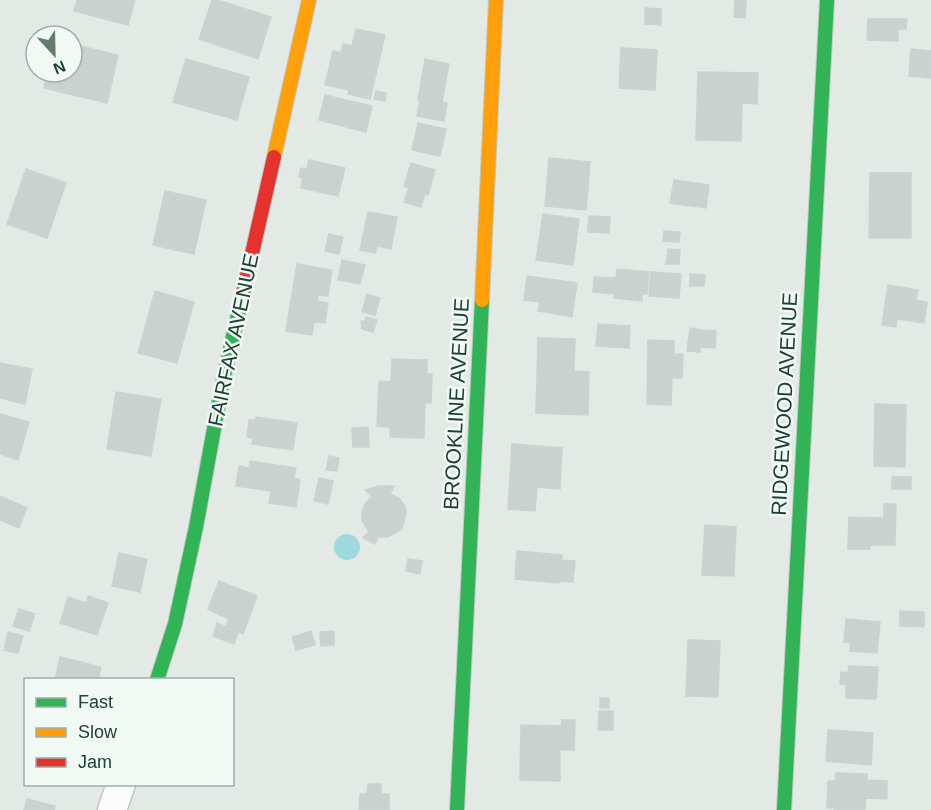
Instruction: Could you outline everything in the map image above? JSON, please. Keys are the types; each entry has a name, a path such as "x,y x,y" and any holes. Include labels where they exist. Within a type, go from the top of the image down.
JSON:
{"street":[{"name":"FAIRFAX AVENUE","path":"158,678 175,624 196,527 223,380 309,0"},
{"name":"BROOKLINE AVENUE","path":"457,810 496,0"},
{"name":"RIDGEWOOD AVENUE","path":"784,810 827,0"},
{"path":"112,810 120,786"}],"water":[{"path":"347,534 356,538 360,547 356,556 347,560 338,556 334,547 338,538"}],"building":[{"path":"77,0 135,0 128,25 74,11"},
{"path":"212,0 271,17 258,59 199,39"},
{"path":"735,0 746,0 745,18 734,17"},
{"path":"645,8 661,9 661,25 645,24"},
{"path":"868,19 907,19 906,29 898,29 898,41 867,40"},
{"path":"356,29 385,35 370,99 348,94 349,90 325,85 333,51 341,53 343,44 352,46"},
{"path":"84,47 118,55 107,103 44,88 45,84 84,84"},
{"path":"621,48 657,50 655,90 619,88"},
{"path":"911,49 931,51 931,78 909,76"},
{"path":"186,59 249,77 237,120 173,102"},
{"path":"425,59 449,64 442,102 447,103 444,121 417,116"},
{"path":"698,72 758,73 757,104 742,103 741,141 696,140"},
{"path":"376,91 386,93 385,101 374,99"},
{"path":"325,95 372,106 366,132 319,120"},
{"path":"418,123 446,129 440,156 412,150"},
{"path":"549,158 590,162 586,210 545,206"},
{"path":"309,160 345,168 338,196 301,188 303,178 299,177 301,168 307,169"},
{"path":"411,163 435,170 428,195 425,194 421,207 404,202 409,188 404,186"},
{"path":"26,169 66,183 47,238 7,224"},
{"path":"870,173 911,173 911,238 869,238"},
{"path":"674,180 709,185 706,208 670,203"},
{"path":"165,191 206,200 194,254 153,245"},
{"path":"368,212 397,217 391,249 377,246 375,253 360,250"},
{"path":"543,214 579,219 573,265 536,260"},
{"path":"589,216 610,217 609,233 588,232"},
{"path":"664,231 680,232 679,242 663,241"},
{"path":"329,234 343,237 339,254 325,251"},
{"path":"668,249 680,250 679,264 666,264"},
{"path":"342,260 365,265 360,284 338,280"},
{"path":"297,264 332,270 328,296 318,295 317,301 328,303 325,323 314,322 312,335 286,331"},
{"path":"617,269 649,272 647,294 642,294 642,301 614,298 615,294 593,292 594,277 616,278"},
{"path":"651,272 681,274 679,298 649,296"},
{"path":"690,274 705,275 704,286 690,286"},
{"path":"527,276 577,283 572,317 538,311 540,302 524,300"},
{"path":"888,285 918,290 916,300 927,302 924,323 897,319 896,327 882,325"},
{"path":"155,291 194,302 177,363 138,353"},
{"path":"367,294 380,298 375,315 362,312"},
{"path":"366,317 377,320 373,332 362,329 361,321 364,322"},
{"path":"598,324 630,326 629,348 596,346"},
{"path":"690,328 702,330 700,352 687,351"},
{"path":"702,330 716,331 715,348 701,347"},
{"path":"538,338 575,339 574,371 589,372 588,415 536,413"},
{"path":"648,340 674,341 674,354 683,354 682,378 672,378 671,405 647,404"},
{"path":"392,359 427,360 427,374 432,374 431,403 425,403 424,438 390,437 390,427 377,426 379,381 391,382"},
{"path":"0,363 32,369 25,404 0,398"},
{"path":"116,392 161,399 151,456 107,449"},
{"path":"875,404 906,405 905,467 874,466"},
{"path":"0,414 29,422 18,460 0,454"},
{"path":"256,417 297,423 293,450 252,444 253,438 247,437 249,420 256,420"},
{"path":"368,427 369,447 353,447 352,428"},
{"path":"512,444 562,448 560,489 537,487 535,511 508,509"},
{"path":"329,456 339,458 337,471 326,470"},
{"path":"250,461 296,468 294,478 300,480 296,507 269,503 271,491 236,486 239,466 249,468"},
{"path":"892,477 911,477 911,489 892,489"},
{"path":"319,478 333,481 331,491 317,488"},
{"path":"379,486 394,486 390,494 399,498 405,506 406,514 402,529 388,537 378,537 375,544 363,538 369,532 362,520 362,512 372,496 365,490"},
{"path":"317,488 331,491 328,504 314,501"},
{"path":"0,496 27,508 19,528 0,520"},
{"path":"884,504 896,504 895,545 870,545 870,549 848,549 849,517 884,518"},
{"path":"705,525 736,527 734,576 702,575"},
{"path":"517,551 562,555 559,583 515,579"},
{"path":"119,553 147,559 140,592 112,586"},
{"path":"408,559 422,561 420,574 406,571"},
{"path":"561,560 575,561 573,582 559,581"},
{"path":"219,581 257,596 243,634 226,627 229,619 208,609"},
{"path":"88,596 108,603 97,635 60,623 68,597 86,603"},
{"path":"19,609 35,614 29,631 13,626"},
{"path":"900,611 924,612 924,627 900,626"},
{"path":"846,619 880,622 877,653 850,651 851,643 844,642"},
{"path":"217,623 238,632 234,644 213,636"},
{"path":"311,631 315,645 296,650 292,637"},
{"path":"334,631 334,645 321,646 320,632"},
{"path":"8,632 23,636 18,653 4,650"},
{"path":"688,640 720,641 718,697 686,696"},
{"path":"60,657 101,667 98,678 55,678"},
{"path":"849,666 878,667 876,699 846,698 846,684 840,684 841,672 848,673"},
{"path":"600,698 609,698 609,708 600,708"},
{"path":"599,711 613,711 613,730 598,730"},
{"path":"562,720 575,720 574,750 560,750 560,781 520,780 521,725 561,726"},
{"path":"828,730 873,733 871,765 826,761"},
{"path":"836,773 867,774 867,780 887,781 887,799 866,798 865,810 827,808 828,781 835,781"},
{"path":"368,784 381,784 381,794 389,794 389,810 359,810 360,794 367,794"},
{"path":"27,799 55,806 54,810 24,810"}],"traffic: fast":[{"path":"784,810 827,0"},
{"path":"158,678 175,624 196,527 223,380 243,293"},
{"path":"457,810 482,300"}],"traffic: slow":[{"path":"274,157 309,0"},
{"path":"482,300 496,0"}],"traffic: jam":[{"path":"243,293 274,157"}]}
